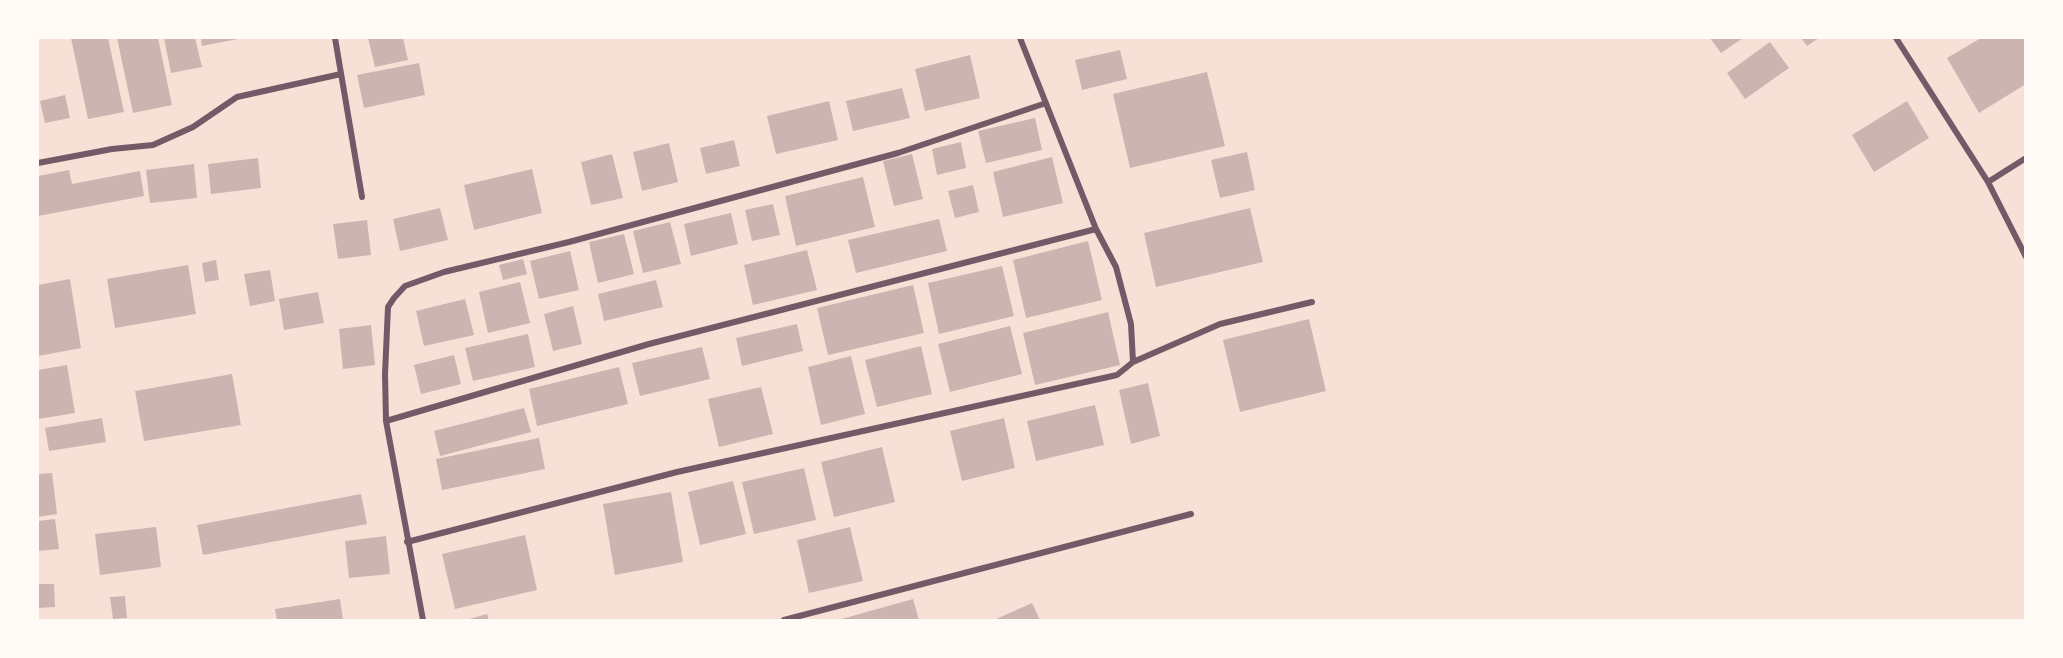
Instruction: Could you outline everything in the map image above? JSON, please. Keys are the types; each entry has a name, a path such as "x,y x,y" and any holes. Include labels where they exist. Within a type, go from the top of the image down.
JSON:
{"street":[{"path":"335,38 362,196"},
{"path":"1020,38 1096,230 1116,267 1131,324 1133,362"},
{"path":"1896,38 1988,182 2025,257"},
{"path":"38,163 112,149 153,145 193,127 237,97 341,74"},
{"path":"423,621 386,421 388,307 405,286 444,272 569,242 898,153 1046,103"},
{"path":"1988,182 2025,158"},
{"path":"386,421 649,344 1096,230"},
{"path":"408,542 688,470 968,406 1118,375 1133,362 1220,324 1312,302"},
{"path":"784,621 1191,514"}],"building":[{"path":"71,38 108,38 124,112 88,119"},
{"path":"117,38 158,38 172,105 133,113"},
{"path":"164,38 195,38 202,67 171,73"},
{"path":"201,38 238,38 238,39 202,46"},
{"path":"368,38 403,38 408,60 375,67"},
{"path":"1710,38 1743,38 1721,53"},
{"path":"1801,38 1819,38 1807,46"},
{"path":"1981,38 2026,38 2026,84 1979,113 1947,58"},
{"path":"1770,42 1789,68 1745,99 1727,73"},
{"path":"1120,50 1127,79 1082,90 1075,60"},
{"path":"970,55 980,98 925,111 915,69"},
{"path":"419,63 425,95 364,108 357,75"},
{"path":"1207,72 1225,146 1130,168 1113,94"},
{"path":"902,88 910,118 853,131 846,101"},
{"path":"65,95 70,118 45,123 40,101"},
{"path":"829,101 838,140 776,154 767,116"},
{"path":"1907,101 1929,138 1874,172 1852,135"},
{"path":"1035,118 1042,150 986,163 978,131"},
{"path":"734,140 740,166 706,174 700,148"},
{"path":"961,142 966,168 937,175 932,149"},
{"path":"669,143 678,182 642,191 633,152"},
{"path":"1247,152 1255,190 1220,198 1211,160"},
{"path":"612,154 623,198 591,205 581,162"},
{"path":"912,154 923,199 894,206 883,161"},
{"path":"1052,157 1063,203 1003,217 993,172"},
{"path":"258,158 261,188 211,194 208,164"},
{"path":"194,164 197,198 150,203 146,170"},
{"path":"532,169 542,213 474,230 464,185"},
{"path":"69,170 72,184 140,171 144,196 38,216 38,176"},
{"path":"863,177 875,227 796,246 785,196"},
{"path":"973,185 979,212 955,218 948,191"},
{"path":"773,204 780,235 752,241 745,210"},
{"path":"440,208 448,240 400,251 393,219"},
{"path":"1250,208 1263,262 1156,287 1144,233"},
{"path":"731,213 738,244 691,256 684,224"},
{"path":"939,219 947,251 856,273 848,240"},
{"path":"367,220 371,255 338,259 333,224"},
{"path":"670,222 681,264 643,273 633,231"},
{"path":"624,234 634,274 598,283 589,242"},
{"path":"1088,241 1102,300 1026,318 1013,260"},
{"path":"807,250 817,290 753,305 744,265"},
{"path":"570,251 579,290 539,299 530,261"},
{"path":"523,259 527,274 503,280 499,265"},
{"path":"216,260 219,280 205,282 202,263"},
{"path":"188,265 196,314 115,328 107,279"},
{"path":"1002,266 1014,316 939,334 928,283"},
{"path":"270,270 275,301 250,306 244,274"},
{"path":"70,279 81,348 38,356 38,285"},
{"path":"656,280 663,307 604,321 598,294"},
{"path":"520,282 530,323 488,333 479,292"},
{"path":"913,285 924,333 828,355 817,308"},
{"path":"318,292 324,323 284,330 279,299"},
{"path":"465,299 474,335 424,346 416,311"},
{"path":"573,306 582,344 553,351 544,314"},
{"path":"1108,312 1120,365 1035,385 1023,333"},
{"path":"1309,319 1326,391 1240,412 1223,340"},
{"path":"797,324 803,351 742,366 736,338"},
{"path":"371,325 375,365 343,369 339,329"},
{"path":"1010,326 1022,374 950,392 938,344"},
{"path":"528,334 535,367 473,381 465,348"},
{"path":"921,346 932,394 877,407 865,360"},
{"path":"702,347 710,379 640,396 632,363"},
{"path":"454,355 461,384 421,394 414,365"},
{"path":"851,356 865,414 821,425 808,367"},
{"path":"67,365 75,413 38,419 38,370"},
{"path":"619,367 628,404 537,426 529,389"},
{"path":"232,374 241,425 144,441 135,391"},
{"path":"1148,383 1160,436 1131,444 1119,390"},
{"path":"761,387 773,434 719,447 708,399"},
{"path":"1095,405 1104,445 1036,461 1027,421"},
{"path":"524,408 531,432 440,456 434,431"},
{"path":"102,418 106,442 49,451 45,428"},
{"path":"1004,418 1015,468 962,481 950,431"},
{"path":"539,438 545,469 442,490 436,459"},
{"path":"882,447 895,502 834,517 821,462"},
{"path":"804,468 816,520 754,534 742,482"},
{"path":"52,473 57,514 38,517 38,474"},
{"path":"733,481 746,534 700,545 688,492"},
{"path":"671,492 683,562 615,575 603,504"},
{"path":"361,494 367,524 203,555 197,525"},
{"path":"55,519 59,549 38,551 38,521"},
{"path":"156,527 161,567 100,575 95,534"},
{"path":"850,527 863,581 809,593 797,540"},
{"path":"525,535 537,590 455,609 442,554"},
{"path":"386,536 390,574 349,578 345,541"},
{"path":"38,584 54,584 55,607 38,608"},
{"path":"125,596 127,618 113,619 110,597"},
{"path":"340,599 343,620 277,620 275,609"},
{"path":"913,599 919,620 838,620"},
{"path":"1032,603 1040,620 994,620"},
{"path":"487,614 489,620 466,620"}]}
